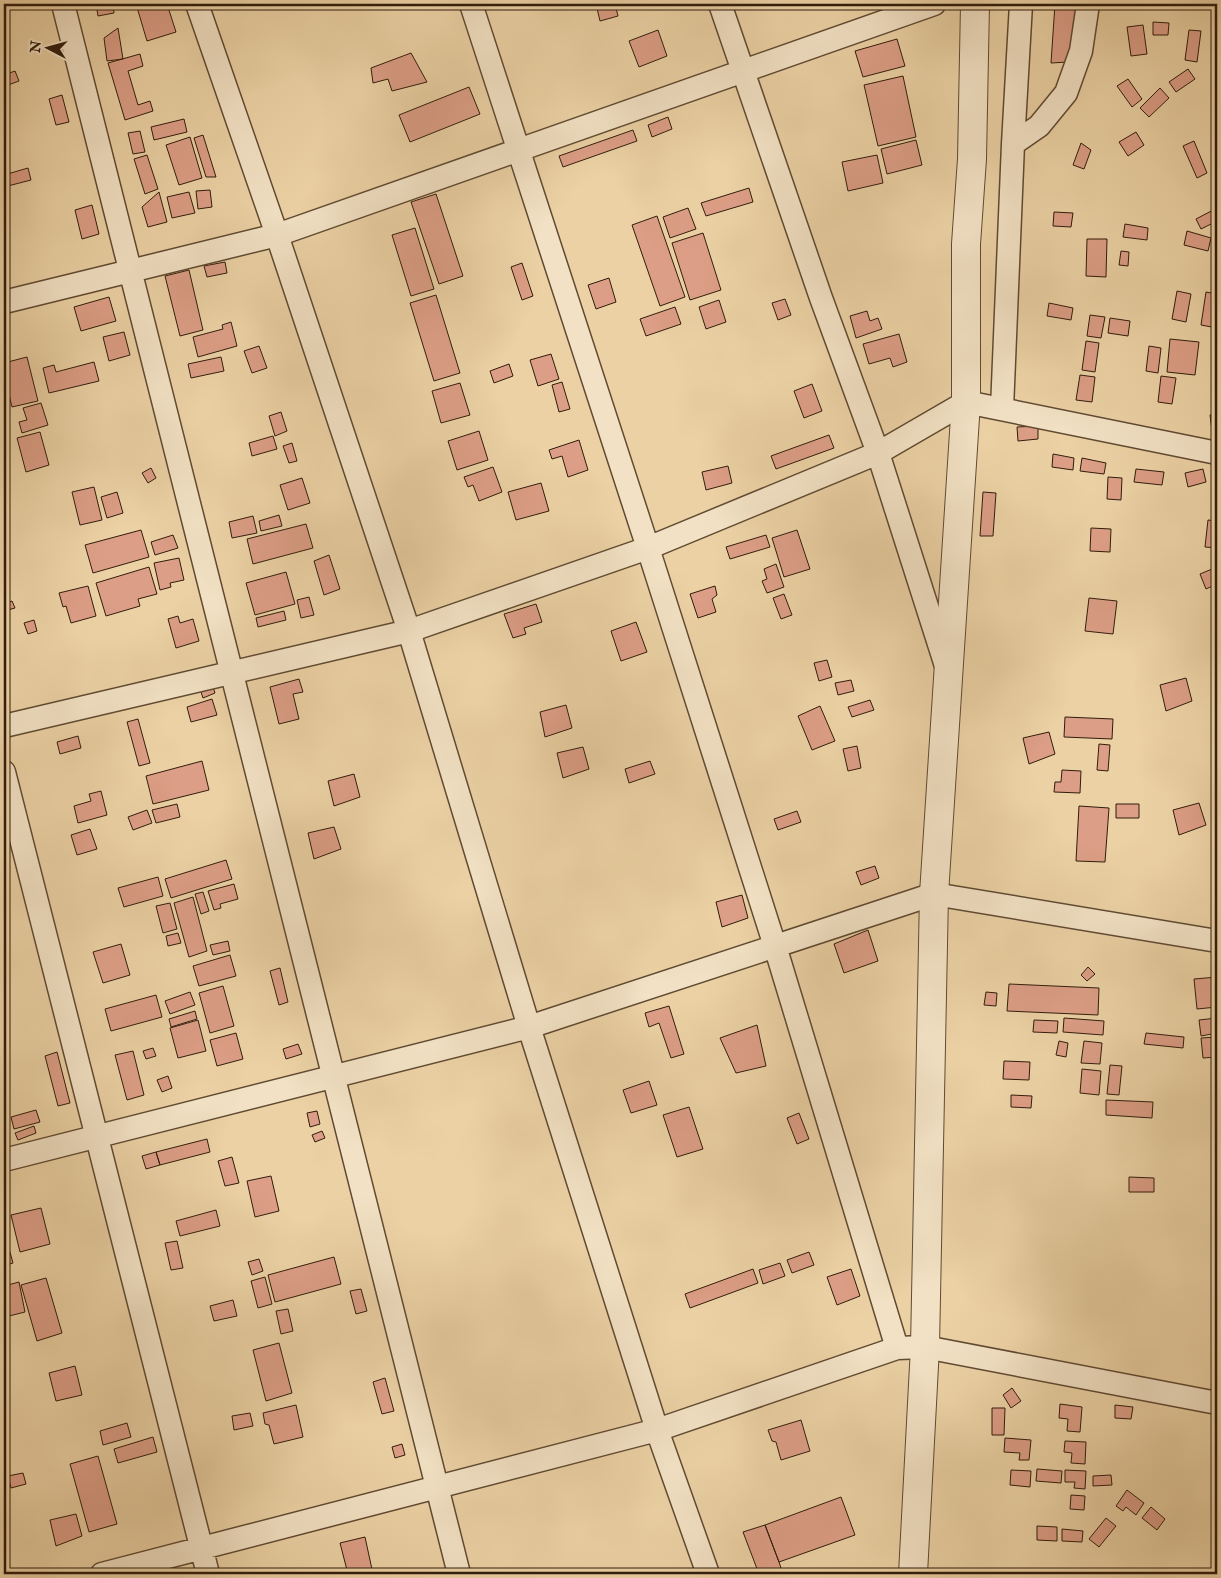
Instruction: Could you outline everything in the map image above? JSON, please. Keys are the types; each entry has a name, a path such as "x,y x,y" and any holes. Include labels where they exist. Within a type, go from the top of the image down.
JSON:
{"street":[{"path":"63,4 459,1574"},
{"path":"196,4 409,631 529,1027 657,1430 708,1574"},
{"path":"471,4 775,946 897,1348"},
{"path":"720,4 821,298 878,453 949,674"},
{"path":"4,302 276,235 934,4"},
{"path":"913,1574 925,1347 934,894 966,402 966,244 972,159 975,4"},
{"path":"1002,409 1021,4"},
{"path":"1013,144 1039,126 1066,93 1081,51 1088,4"},
{"path":"4,726 409,631 648,548 878,453 966,402 1217,452"},
{"path":"4,772 208,1574"},
{"path":"4,1160 529,1027 934,894 1217,935"},
{"path":"102,1574 657,1430 897,1348 925,1347 1217,1403"}],"building":[{"path":"96,4 113,4 114,13 98,16"},
{"path":"136,4 167,4 176,32 147,41"},
{"path":"596,4 615,4 618,16 600,21"},
{"path":"1055,4 1079,4 1069,62 1051,63"},
{"path":"1212,16 1217,16 1217,28 1212,28"},
{"path":"1153,22 1169,23 1168,35 1153,35"},
{"path":"1143,25 1147,54 1131,56 1127,27"},
{"path":"118,28 123,59 107,61 104,38"},
{"path":"658,30 667,56 639,67 629,41"},
{"path":"1189,30 1201,31 1197,62 1185,60"},
{"path":"897,39 905,66 863,77 855,51"},
{"path":"411,53 427,82 392,91 388,79 373,83 371,68"},
{"path":"140,54 143,66 128,71 138,105 150,101 153,111 125,120 108,63"},
{"path":"1188,69 1195,79 1176,92 1169,82"},
{"path":"15,71 19,81 8,85 4,75"},
{"path":"903,76 916,137 878,146 864,85"},
{"path":"1128,79 1142,99 1132,107 1117,86"},
{"path":"469,87 480,114 410,142 399,115"},
{"path":"1160,88 1169,98 1149,117 1140,108"},
{"path":"62,95 69,122 56,125 49,99"},
{"path":"668,117 672,129 652,137 648,125"},
{"path":"184,119 187,132 154,140 151,127"},
{"path":"633,130 637,141 563,167 559,156"},
{"path":"140,131 145,152 133,154 128,133"},
{"path":"1136,132 1144,145 1128,156 1119,142"},
{"path":"203,135 216,177 206,177 194,138"},
{"path":"190,137 202,178 179,185 166,145"},
{"path":"916,140 922,165 887,174 881,149"},
{"path":"1194,141 1207,173 1197,178 1183,146"},
{"path":"1081,143 1091,150 1084,169 1073,165"},
{"path":"147,155 158,189 145,194 134,159"},
{"path":"877,155 883,183 848,191 842,162"},
{"path":"28,168 31,180 4,187 4,175"},
{"path":"749,188 753,202 706,216 701,203"},
{"path":"210,190 212,207 198,209 196,191"},
{"path":"159,192 167,222 148,227 142,207"},
{"path":"189,192 195,213 172,218 167,197"},
{"path":"436,194 463,276 439,284 411,202"},
{"path":"92,205 99,234 82,239 75,210"},
{"path":"688,208 696,229 670,238 663,217"},
{"path":"1217,208 1217,221 1201,229 1196,219"},
{"path":"1054,212 1073,213 1071,227 1053,226"},
{"path":"657,216 685,297 660,306 632,225"},
{"path":"1125,224 1148,228 1147,240 1123,237"},
{"path":"415,228 434,289 411,296 392,235"},
{"path":"1187,231 1211,238 1208,251 1184,245"},
{"path":"703,233 721,290 690,300 672,243"},
{"path":"1087,239 1107,239 1106,277 1086,276"},
{"path":"1121,251 1129,252 1128,266 1119,265"},
{"path":"225,262 227,273 207,277 204,266"},
{"path":"522,263 533,296 522,300 511,267"},
{"path":"189,270 203,330 180,336 165,276"},
{"path":"609,278 616,302 596,309 588,285"},
{"path":"1177,291 1191,294 1186,322 1172,319"},
{"path":"1206,292 1217,294 1217,328 1201,325"},
{"path":"436,295 460,373 434,381 410,303"},
{"path":"109,297 116,321 81,331 74,307"},
{"path":"785,299 791,315 778,320 772,303"},
{"path":"719,300 726,322 706,329 699,307"},
{"path":"1049,303 1073,308 1071,320 1047,316"},
{"path":"675,307 681,324 646,336 640,319"},
{"path":"867,311 870,321 878,318 882,329 856,338 850,316"},
{"path":"1090,315 1105,317 1101,338 1087,336"},
{"path":"1110,318 1130,321 1128,336 1108,333"},
{"path":"231,322 237,346 198,357 193,337 223,329 222,325"},
{"path":"124,332 130,355 109,361 103,337"},
{"path":"899,334 907,362 893,367 890,358 869,364 863,344"},
{"path":"1170,339 1199,342 1195,375 1167,372"},
{"path":"1086,341 1099,343 1095,372 1082,370"},
{"path":"259,346 267,368 252,373 244,351"},
{"path":"1149,346 1161,348 1158,373 1146,371"},
{"path":"551,354 559,379 538,386 530,360"},
{"path":"27,357 38,401 12,407 4,374 4,363"},
{"path":"221,357 224,371 191,378 188,364"},
{"path":"94,362 99,381 49,393 43,368 54,365 56,372"},
{"path":"509,364 513,376 494,383 490,371"},
{"path":"1080,375 1095,377 1092,402 1076,400"},
{"path":"1161,376 1176,378 1172,404 1158,402"},
{"path":"562,382 570,409 559,412 552,385"},
{"path":"460,383 470,415 441,423 432,391"},
{"path":"812,384 822,411 804,418 794,391"},
{"path":"41,403 48,425 22,433 19,422 27,420 23,408"},
{"path":"281,412 287,431 275,436 269,416"},
{"path":"1217,414 1217,437 1213,438 1210,415"},
{"path":"1038,426 1038,439 1018,441 1017,427"},
{"path":"479,431 488,460 457,470 448,441"},
{"path":"40,432 49,465 26,472 17,438"},
{"path":"829,435 834,448 776,469 771,456"},
{"path":"273,436 277,449 252,456 249,443"},
{"path":"579,440 588,470 568,477 562,456 552,459 549,450"},
{"path":"292,443 297,461 289,463 283,446"},
{"path":"1053,454 1074,458 1073,470 1052,467"},
{"path":"1082,458 1106,463 1104,474 1080,471"},
{"path":"728,466 732,483 706,490 702,472"},
{"path":"493,467 502,492 479,501 473,485 468,487 464,477"},
{"path":"151,468 156,478 148,483 142,473"},
{"path":"1136,469 1164,472 1162,485 1134,482"},
{"path":"1203,469 1206,482 1188,487 1185,473"},
{"path":"1108,477 1122,478 1121,500 1107,499"},
{"path":"302,478 310,503 288,510 280,485"},
{"path":"541,483 549,511 516,520 508,492"},
{"path":"94,487 102,520 80,525 72,492"},
{"path":"117,492 123,513 107,518 101,497"},
{"path":"983,492 996,493 993,536 980,536"},
{"path":"279,515 282,526 261,531 259,521"},
{"path":"253,516 257,533 232,538 229,522"},
{"path":"1208,520 1217,521 1217,548 1205,547"},
{"path":"306,524 313,548 253,564 247,539"},
{"path":"1091,528 1111,529 1110,552 1090,551"},
{"path":"141,530 149,557 93,573 85,545"},
{"path":"797,530 810,569 784,577 772,538"},
{"path":"173,535 178,548 155,555 151,542"},
{"path":"766,535 770,547 730,559 726,547"},
{"path":"329,555 340,589 324,595 314,561"},
{"path":"179,558 184,580 170,583 171,587 160,590 154,563"},
{"path":"776,564 784,587 767,593 762,581 767,579 764,569"},
{"path":"149,567 157,594 138,599 140,606 106,616 96,583"},
{"path":"1217,567 1217,584 1206,589 1200,574"},
{"path":"286,572 295,604 255,615 246,583"},
{"path":"88,586 96,616 71,623 66,606 63,607 59,593"},
{"path":"715,586 717,595 712,599 716,612 698,618 690,594"},
{"path":"784,594 792,615 781,619 773,598"},
{"path":"309,597 314,615 301,618 297,600"},
{"path":"1089,598 1117,601 1113,634 1085,631"},
{"path":"12,601 15,608 4,611 4,604"},
{"path":"536,604 542,622 524,628 526,634 513,638 504,614"},
{"path":"284,611 286,620 258,627 256,618"},
{"path":"178,616 180,623 193,619 199,641 176,648 168,619"},
{"path":"34,620 37,631 28,634 24,623"},
{"path":"636,622 647,652 621,661 611,631"},
{"path":"827,660 832,677 819,681 814,663"},
{"path":"1186,678 1192,701 1166,711 1160,685"},
{"path":"299,679 303,692 293,694 299,719 279,724 270,687"},
{"path":"851,680 854,691 838,695 835,683"},
{"path":"212,684 215,693 203,698 200,689"},
{"path":"212,699 217,715 191,722 187,707"},
{"path":"870,700 874,710 852,717 848,707"},
{"path":"566,705 572,728 545,737 540,712"},
{"path":"820,706 835,741 812,750 798,716"},
{"path":"1065,717 1113,719 1112,739 1064,737"},
{"path":"138,719 150,763 139,766 127,722"},
{"path":"1049,732 1055,754 1029,764 1023,738"},
{"path":"78,736 81,748 60,754 57,742"},
{"path":"1099,744 1110,745 1108,771 1097,770"},
{"path":"857,746 861,768 848,771 843,749"},
{"path":"583,747 589,769 563,778 557,753"},
{"path":"202,761 209,790 153,804 146,776"},
{"path":"650,761 655,774 629,783 625,769"},
{"path":"1062,770 1081,771 1080,793 1054,792 1055,782 1061,782"},
{"path":"354,774 360,797 334,806 328,781"},
{"path":"101,791 107,815 78,823 74,806 91,801 89,794"},
{"path":"1199,803 1206,825 1179,835 1173,810"},
{"path":"177,804 180,817 156,823 152,810"},
{"path":"1116,804 1139,804 1139,818 1116,818"},
{"path":"1079,806 1109,808 1105,862 1076,861"},
{"path":"147,810 152,823 133,830 128,817"},
{"path":"797,811 801,822 778,830 774,819"},
{"path":"334,827 341,849 314,859 308,833"},
{"path":"90,829 97,849 77,855 71,835"},
{"path":"226,860 232,879 171,898 165,879"},
{"path":"875,866 879,878 861,885 856,872"},
{"path":"158,877 163,896 124,907 118,888"},
{"path":"234,884 238,899 220,904 221,908 214,910 208,891"},
{"path":"203,892 209,911 201,914 195,894"},
{"path":"742,895 748,918 722,927 716,902"},
{"path":"193,897 207,951 189,957 174,903"},
{"path":"170,903 177,929 163,933 156,906"},
{"path":"868,930 878,961 844,973 834,944"},
{"path":"178,933 181,943 168,946 166,936"},
{"path":"228,941 230,951 213,955 210,945"},
{"path":"121,944 130,975 103,983 93,952"},
{"path":"230,955 236,976 199,986 193,966"},
{"path":"1088,967 1095,974 1087,981 1081,975"},
{"path":"280,968 288,1002 279,1005 270,971"},
{"path":"1217,977 1217,1007 1197,1009 1194,979"},
{"path":"1009,984 1099,988 1098,1015 1007,1011"},
{"path":"223,986 234,1026 210,1033 199,993"},
{"path":"190,992 195,1005 170,1014 165,1001"},
{"path":"986,992 997,993 996,1006 984,1005"},
{"path":"156,995 162,1017 111,1031 105,1009"},
{"path":"669,1006 684,1054 671,1058 659,1023 649,1027 645,1013"},
{"path":"195,1011 197,1019 171,1027 169,1019"},
{"path":"1064,1018 1104,1021 1103,1035 1063,1032"},
{"path":"1217,1018 1217,1033 1201,1036 1199,1020"},
{"path":"198,1020 206,1051 178,1058 170,1028"},
{"path":"1034,1020 1058,1021 1057,1033 1033,1032"},
{"path":"757,1025 766,1066 736,1073 720,1038"},
{"path":"236,1033 243,1059 217,1066 210,1040"},
{"path":"1146,1033 1184,1037 1183,1048 1144,1044"},
{"path":"1217,1037 1217,1057 1203,1058 1201,1038"},
{"path":"1059,1041 1068,1043 1066,1057 1056,1055"},
{"path":"1084,1041 1102,1043 1100,1064 1081,1063"},
{"path":"298,1044 302,1054 286,1059 283,1049"},
{"path":"153,1048 156,1056 146,1059 143,1051"},
{"path":"133,1051 144,1095 127,1100 115,1055"},
{"path":"57,1052 70,1103 58,1106 45,1056"},
{"path":"1004,1061 1030,1062 1029,1080 1003,1079"},
{"path":"1110,1065 1122,1066 1119,1095 1107,1094"},
{"path":"1082,1069 1101,1071 1099,1095 1080,1093"},
{"path":"168,1076 172,1088 162,1092 157,1080"},
{"path":"649,1081 657,1105 631,1113 623,1090"},
{"path":"1011,1095 1032,1096 1031,1108 1011,1107"},
{"path":"1106,1100 1153,1102 1152,1118 1106,1115"},
{"path":"689,1107 703,1149 677,1157 663,1115"},
{"path":"36,1110 40,1122 14,1129 11,1117"},
{"path":"317,1111 320,1124 310,1127 307,1113"},
{"path":"799,1113 809,1139 797,1144 787,1118"},
{"path":"34,1126 36,1133 18,1140 15,1133"},
{"path":"322,1131 325,1138 315,1142 312,1135"},
{"path":"207,1139 210,1152 160,1165 156,1152"},
{"path":"156,1152 160,1165 146,1169 142,1156"},
{"path":"232,1157 239,1183 225,1186 218,1161"},
{"path":"271,1176 279,1211 255,1217 247,1181"},
{"path":"1129,1177 1154,1178 1154,1192 1129,1192"},
{"path":"41,1208 50,1244 20,1252 11,1215"},
{"path":"216,1210 220,1226 180,1236 176,1221"},
{"path":"4,1231 13,1263 4,1266"},
{"path":"177,1241 183,1268 171,1270 165,1243"},
{"path":"809,1252 814,1265 792,1273 787,1260"},
{"path":"334,1257 341,1284 275,1302 268,1275"},
{"path":"259,1259 263,1271 252,1275 248,1262"},
{"path":"780,1263 785,1276 763,1284 759,1270"},
{"path":"753,1269 758,1283 690,1308 685,1294"},
{"path":"851,1269 860,1296 837,1305 827,1277"},
{"path":"265,1277 272,1304 258,1308 251,1281"},
{"path":"46,1278 62,1333 37,1341 21,1285"},
{"path":"19,1282 25,1312 9,1316 4,1301 4,1286"},
{"path":"361,1289 367,1311 356,1314 350,1291"},
{"path":"233,1300 237,1316 214,1321 210,1306"},
{"path":"288,1309 293,1331 281,1334 276,1311"},
{"path":"279,1343 292,1393 266,1401 253,1350"},
{"path":"75,1366 82,1395 56,1401 49,1373"},
{"path":"385,1378 394,1411 382,1414 373,1382"},
{"path":"1012,1388 1021,1401 1011,1408 1003,1395"},
{"path":"1060,1404 1082,1407 1080,1432 1067,1431 1068,1419 1059,1418"},
{"path":"296,1405 303,1437 274,1444 269,1425 265,1424 263,1413"},
{"path":"1115,1405 1133,1407 1131,1419 1115,1418"},
{"path":"992,1408 1005,1408 1004,1435 992,1435"},
{"path":"250,1413 253,1426 234,1430 232,1416"},
{"path":"801,1420 810,1451 781,1460 776,1442 772,1441 768,1430"},
{"path":"127,1423 131,1437 103,1445 100,1431"},
{"path":"153,1437 157,1452 118,1463 114,1449"},
{"path":"1005,1438 1031,1440 1029,1460 1019,1460 1020,1453 1004,1452"},
{"path":"1065,1441 1086,1442 1085,1464 1071,1463 1072,1453 1064,1452"},
{"path":"402,1444 405,1455 395,1458 392,1447"},
{"path":"98,1456 117,1524 89,1532 70,1464"},
{"path":"1037,1469 1062,1471 1061,1483 1036,1481"},
{"path":"1011,1470 1031,1471 1030,1487 1010,1485"},
{"path":"1065,1470 1086,1471 1085,1489 1074,1488 1075,1482 1065,1482"},
{"path":"23,1473 26,1484 11,1488 8,1476"},
{"path":"1111,1475 1112,1485 1093,1486 1093,1476"},
{"path":"1127,1490 1144,1503 1136,1515 1126,1507 1123,1511 1116,1506"},
{"path":"1071,1495 1085,1496 1084,1510 1070,1509"},
{"path":"841,1497 855,1535 779,1562 765,1525"},
{"path":"1151,1507 1165,1519 1157,1530 1142,1518"},
{"path":"76,1514 82,1536 56,1546 50,1520"},
{"path":"1106,1518 1116,1526 1099,1547 1089,1539"},
{"path":"765,1525 783,1574 759,1574 743,1532"},
{"path":"1037,1526 1057,1527 1057,1541 1037,1540"},
{"path":"1062,1529 1083,1531 1082,1542 1062,1541"},
{"path":"365,1537 373,1574 348,1574 340,1543"}]}
